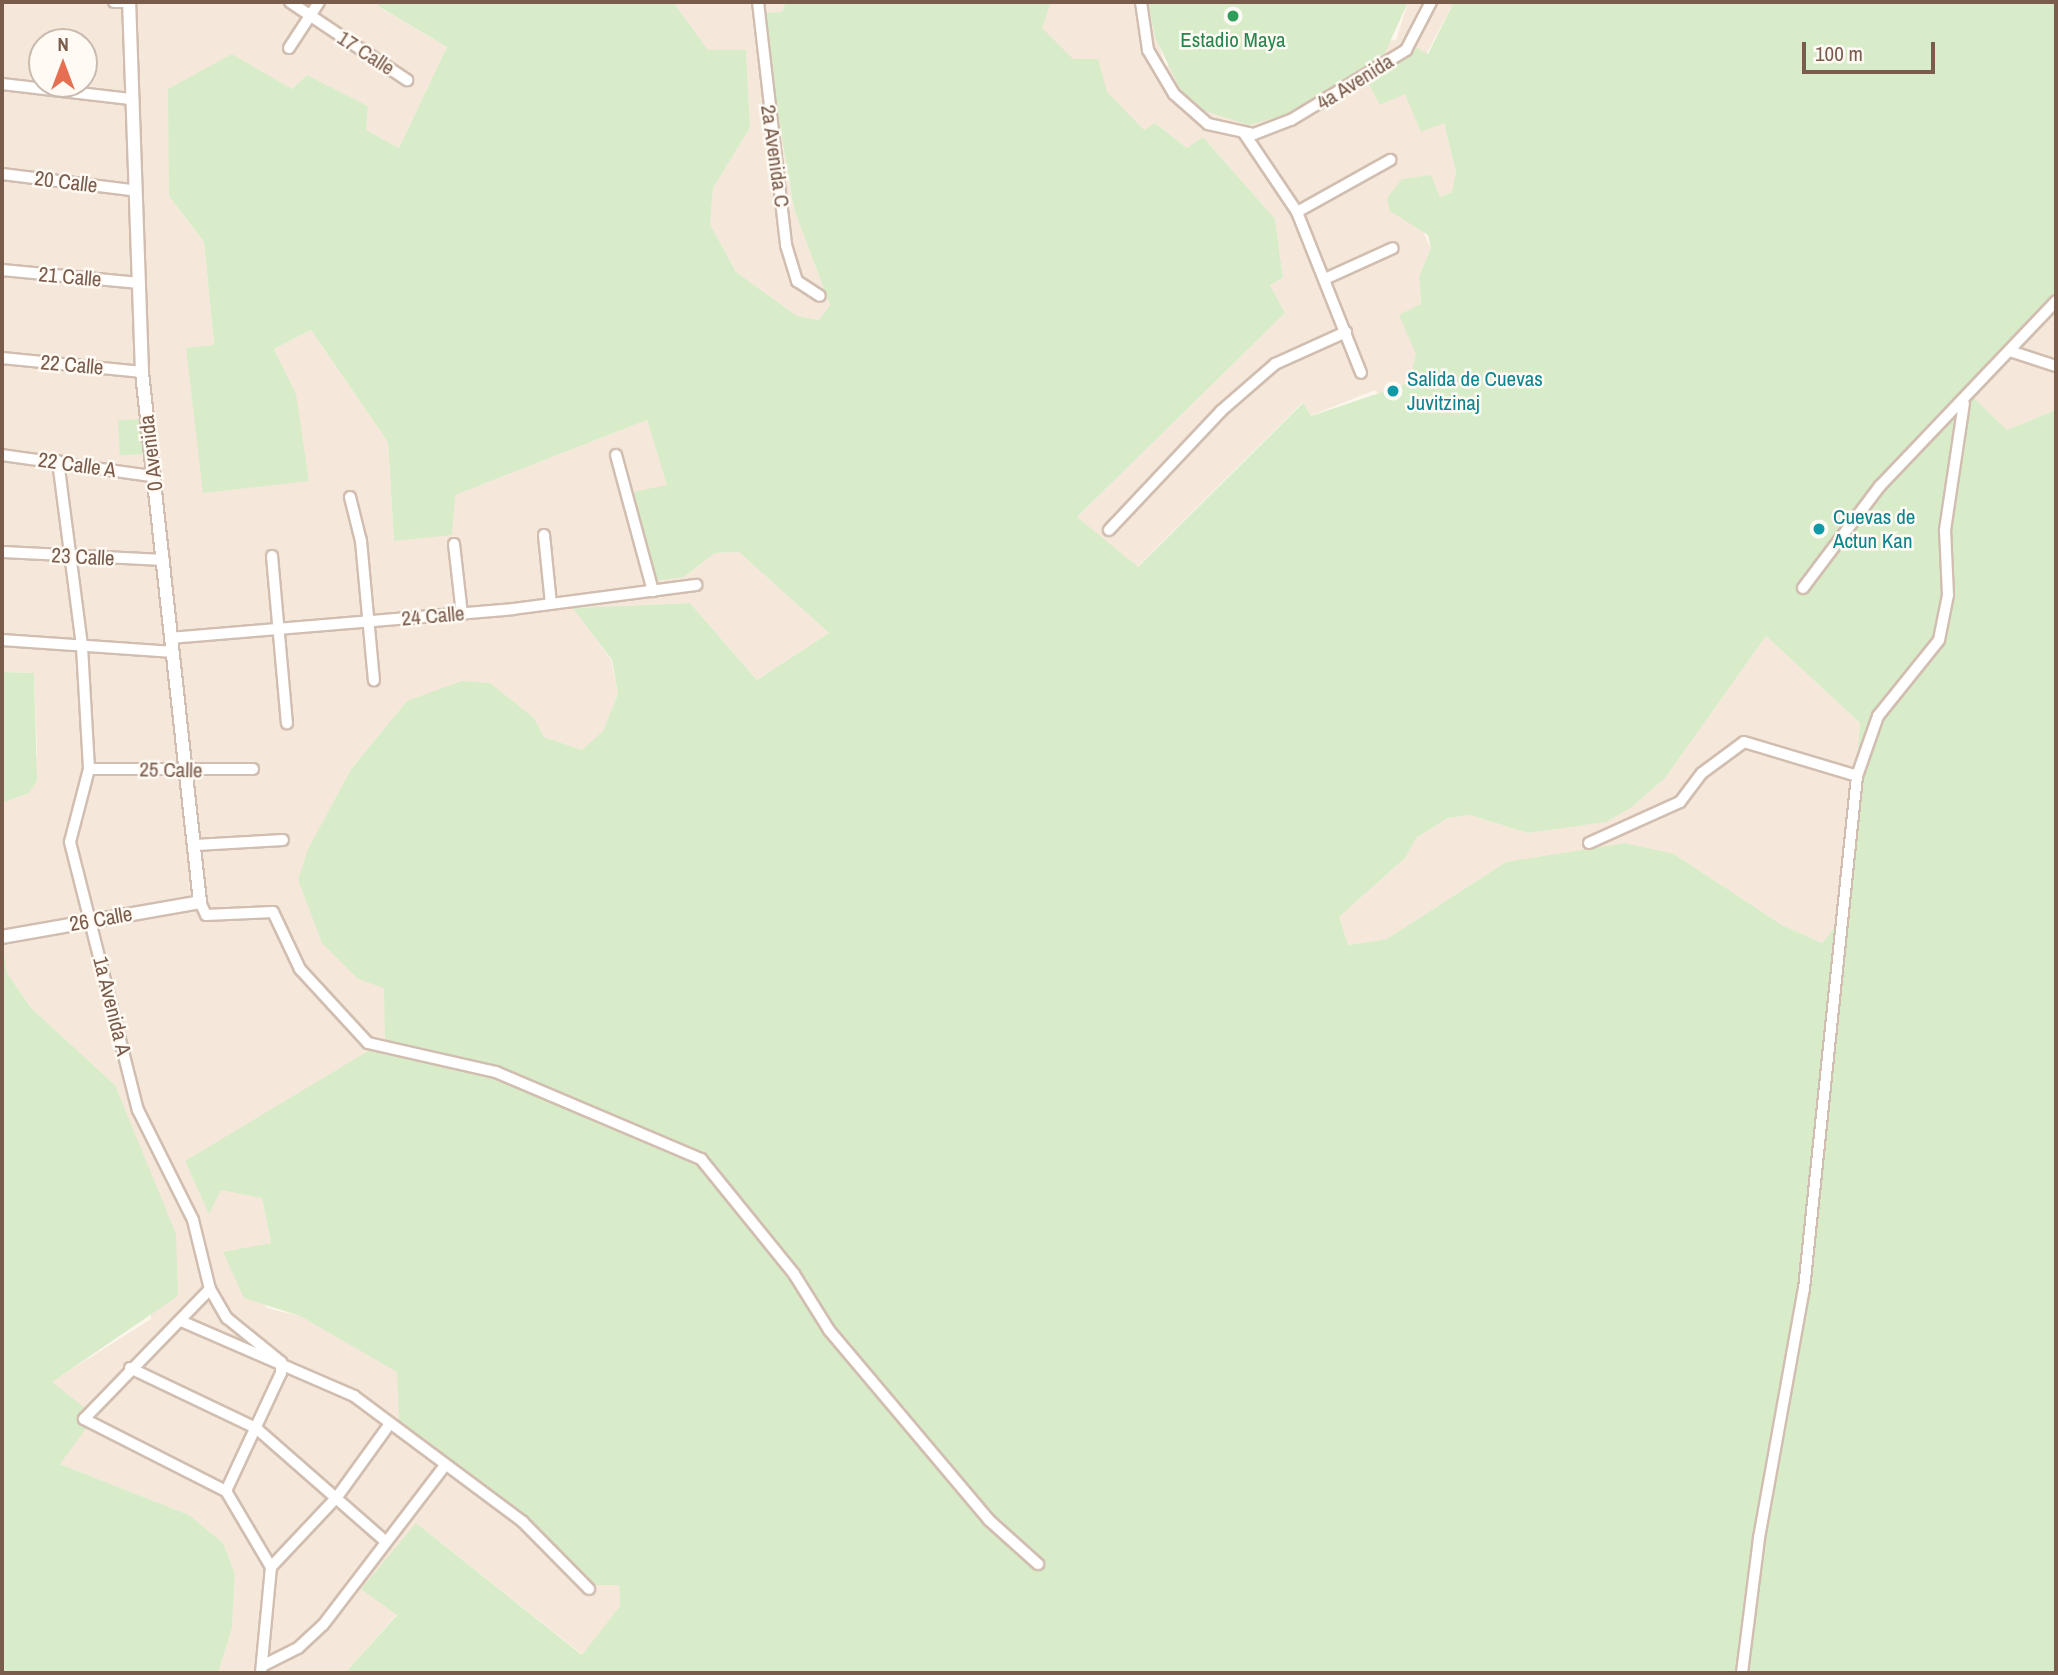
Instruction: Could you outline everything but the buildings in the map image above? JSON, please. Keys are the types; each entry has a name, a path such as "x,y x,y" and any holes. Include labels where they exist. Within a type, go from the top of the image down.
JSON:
{"street":[{"path":"114,2 130,2"},
{"name":"0 Avenida","path":"130,2 131,190 139,283 142,372 152,476 164,560 170,638 190,771 200,902"},
{"name":"17 Calle","path":"290,2 407,80"},
{"path":"289,48 319,2"},
{"name":"2a Avenida C","path":"758,2 786,245 797,281 820,296"},
{"path":"1141,2 1148,50 1174,94 1209,124 1249,133 1297,212 1327,278 1361,373"},
{"name":"4a Avenida","path":"1249,133 1291,120 1406,50 1431,2"},
{"path":"2,83 130,99"},
{"path":"1297,212 1390,160"},
{"name":"20 Calle","path":"2,174 131,190"},
{"path":"1327,278 1393,248"},
{"name":"21 Calle","path":"2,270 139,283"},
{"path":"1803,588 1880,486 1964,403 2056,301"},
{"path":"1109,530 1222,411 1275,365 1346,332"},
{"path":"2010,351 2056,366"},
{"name":"22 Calle","path":"2,358 142,372"},
{"path":"1742,1673 1759,1538 1804,1289 1857,776 1878,716 1939,640 1948,595 1945,530 1964,403"},
{"name":"22 Calle A","path":"2,455 152,476"},
{"path":"616,455 653,591"},
{"name":"1a Avenida A","path":"58,461 68,557 82,648 89,769 70,842 138,1110 193,1220 210,1289 227,1318 281,1362"},
{"path":"349,497 370,621 374,680"},
{"path":"544,535 551,604"},
{"path":"454,544 463,614"},
{"name":"23 Calle","path":"2,552 164,560"},
{"path":"272,556 287,723"},
{"name":"24 Calle","path":"170,638 463,614 696,585"},
{"path":"2,640 82,648 174,652"},
{"path":"1589,843 1680,802 1702,773 1744,742 1857,776"},
{"name":"25 Calle","path":"89,769 253,769"},
{"path":"196,845 284,840"},
{"path":"200,902 206,915 272,912 300,969 368,1043 496,1072 701,1159 794,1274 829,1330 989,1520 1038,1564"},
{"name":"26 Calle","path":"2,937 200,902"},
{"path":"210,1289 181,1321 86,1410 87,1425 226,1491 271,1567 262,1670"},
{"path":"181,1321 281,1362 354,1396 444,1467 523,1522 589,1589"},
{"path":"226,1491 256,1428 281,1362"},
{"path":"130,1368 256,1428 386,1542"},
{"path":"271,1567 337,1497 389,1425"},
{"path":"262,1670 298,1648 323,1625 444,1467"}],"shaded area":[{"path":"2,2 382,2 379,7 447,47 399,148 366,130 368,106 307,75 292,89 232,54 169,196 204,242 214,346 186,348 296,394 274,349 311,330 388,442 394,541 455,495 647,420 668,486 684,577 715,553 739,552 829,633 757,680 690,603 574,608 611,660 618,694 603,731 582,750 544,737 534,718 407,701 352,768 414,1021 333,1077 185,1161 209,1213 221,1189 262,1198 271,1243 223,1253 267,1308 300,1316 361,1349 549,1467 618,1561 620,1606 583,1655 416,1523 397,1614 345,1673 218,1673 232,1628 235,1574 223,1543 189,1515 60,1464 51,1382 151,1319 140,1149 115,1085 31,1008 7,973 2,941 2,803 29,793 37,754 34,673 2,672"},
{"path":"673,2 786,2 782,12 761,13 794,209 830,305 819,320 797,316 736,272 710,224 713,188 750,128 746,50 708,50"},
{"path":"1033,2 1148,2 1165,66 1396,40 1408,2 1454,2 1405,94 1444,123 1460,189 1440,197 1431,176 1402,179 1400,218 1420,226 1431,248 1419,276 1425,376 1381,397 1375,390 1310,416 1302,403 1121,583 1067,527 1285,313 1270,285 1283,278 1275,219 1203,137 1187,148 1155,123 1138,135 1053,59"},
{"path":"2056,307 2056,410 2007,430 1974,398"},
{"path":"1766,636 1860,723 1844,918 1822,943 1782,925 1674,854 1506,862 1387,939 1348,945 1338,918 1406,857 1416,838 1448,818 1470,815 1528,833 1605,822 1632,807 1665,778"}],"green space":[{"path":"382,2 673,2 708,50 746,50 750,128 713,188 710,224 736,272 797,316 819,320 830,305 794,209 761,13 782,12 786,2 1051,2 1042,28 1073,59 1098,59 1107,92 1144,130 1155,123 1187,148 1203,137 1275,219 1283,278 1270,285 1285,313 1077,517 1138,567 1303,403 1311,416 1409,383 1416,354 1399,315 1421,304 1419,276 1431,248 1428,235 1390,211 1387,198 1402,179 1431,175 1440,197 1452,192 1456,172 1444,123 1421,132 1405,94 1380,105 1367,81 1417,48 1428,54 1454,2 2056,2 2056,307 1974,398 2007,430 2056,410 2056,1673 345,1673 397,1615 361,1589 416,1523 582,1655 620,1606 619,1585 588,1585 399,1421 397,1372 300,1316 244,1298 223,1252 271,1243 262,1198 221,1190 209,1214 185,1161 385,1041 384,988 358,979 322,943 298,880 308,849 352,768 407,701 462,681 490,683 534,718 544,737 582,750 603,731 618,694 612,660 573,608 690,603 757,680 829,633 739,552 715,553 684,577 653,581 633,492 667,485 647,420 455,495 452,535 394,541 388,442 311,330 274,349 296,394 309,481 203,493 186,348 214,345 204,242 169,196 168,89 232,54 292,89 307,75 368,106 366,130 399,148 447,47 378,6","holes":["1766,636 1860,723 1844,917 1822,943 1782,925 1674,854 1625,843 1506,862 1387,939 1348,945 1339,917 1406,857 1416,838 1448,818 1470,815 1528,833 1606,822 1632,807 1665,778"]},
{"path":"1148,2 1408,2 1384,55 1292,113 1249,125 1205,111 1180,89 1155,37"},
{"path":"141,419 143,454 120,455 118,420"},
{"path":"2,672 34,673 37,781 29,793 2,803"},
{"path":"2,941 7,973 31,1008 115,1085 176,1234 178,1296 52,1382 95,1416 60,1464 189,1515 223,1543 235,1574 232,1628 218,1673 2,1673"}],"place":[{"name":"Estadio Maya","path":"1233,16"},
{"name":"Salida de Cuevas Juvitzinaj","path":"1393,391"},
{"name":"Cuevas de Actun Kan","path":"1819,529"}]}
